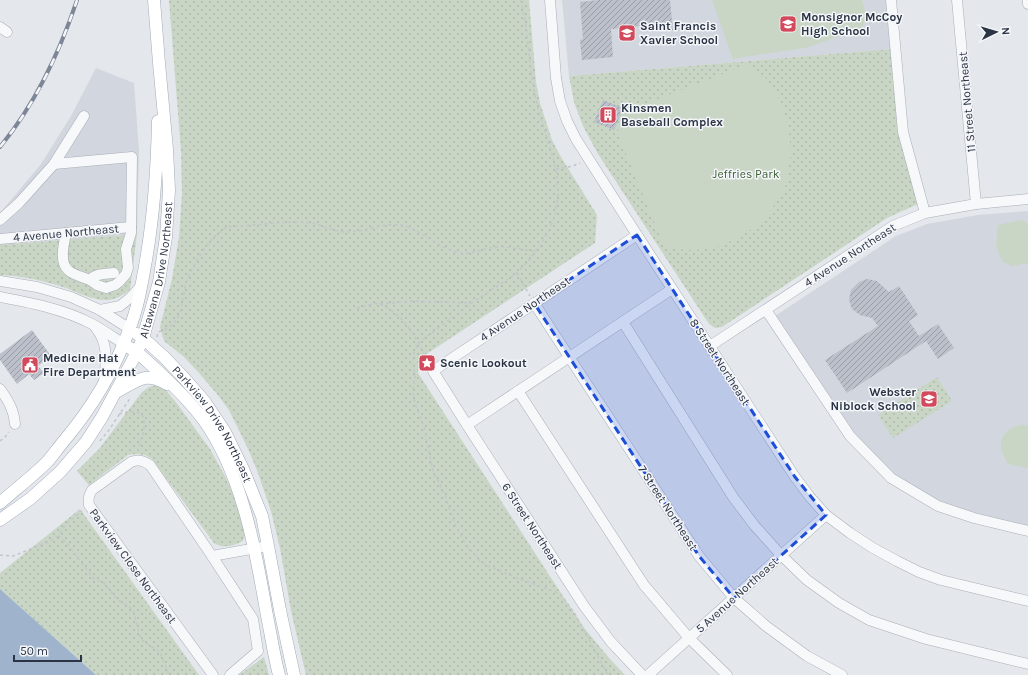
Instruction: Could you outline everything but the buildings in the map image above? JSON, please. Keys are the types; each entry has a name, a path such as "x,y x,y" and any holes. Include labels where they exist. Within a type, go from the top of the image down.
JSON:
{"main road":[{"name":"Altawana Drive Northeast","path":"0,520 30,499 60,472 86,442 102,417 143,338 159,282 166,237 169,190 168,149 154,0"},
{"name":"Altawana Drive Northeast","path":"0,503 48,460 90,408 104,384 130,329 142,285 151,234 158,148 159,63"},
{"name":"Parkview Drive Northeast","path":"130,329 152,346 184,378 205,402 225,432 243,468 262,516 294,675"},
{"name":"Parkview Drive Northeast","path":"124,344 137,352 177,389 203,419 220,446 234,479 249,525 279,675"},
{"path":"115,393 145,378 157,379 177,389"}],"street":[{"name":"8 Street Northeast","path":"550,0 556,78 560,101 567,121 576,139 672,289 795,477 810,497 826,515 873,548 919,572 941,580 1028,601"},
{"path":"891,0 903,132 925,213"},
{"name":"11 Street Northeast","path":"957,0 976,204"},
{"name":"4 Avenue Northeast","path":"0,220 19,203 54,164 84,116"},
{"path":"54,164 132,157 131,233 126,249 128,268 123,279 115,285 106,288 68,271 65,266 62,250 66,233"},
{"name":"4 Avenue Northeast","path":"710,346 893,226 925,213 976,204 1028,199"},
{"name":"4 Avenue Northeast","path":"0,239 131,228"},
{"name":"4 Avenue Northeast","path":"433,370 637,234"},
{"path":"46,235 62,250"},
{"path":"90,280 96,275 114,273"},
{"name":"Parkview Drive Northeast","path":"0,281 37,287 71,297 100,310 130,329"},
{"path":"100,310 120,306 142,285"},
{"path":"467,425 672,289"},
{"name":"Parkview Drive Northeast","path":"0,297 36,304 66,313 92,324 124,344"},
{"name":"7 Street Northeast","path":"534,303 699,556 734,598 766,626 807,656 842,675"},
{"path":"766,310 850,436 891,478 938,506 974,518 1028,531"},
{"path":"623,322 733,497 754,525 781,556 807,580 839,603 869,620 926,639 1028,664"},
{"path":"92,324 100,333 104,343 106,356 104,384"},
{"name":"6 Street Northeast","path":"433,370 584,606 611,642 642,675"},
{"path":"0,389 12,408 15,424"},
{"path":"518,391 644,585 690,638 727,675"},
{"path":"135,460 144,461 150,465 253,619 258,651 230,675"},
{"name":"Parkview Close Northeast","path":"135,460 92,490 89,495 89,505 213,675"},
{"name":"5 Avenue Northeast","path":"648,675 826,515"},
{"path":"212,556 268,546"}],"path":[{"path":"556,169 574,166 588,158"},
{"path":"152,346 158,332 165,330 176,320 187,280 208,244 220,231 227,227 285,222 306,222 345,232 398,224 411,227 434,242 452,251 461,253 496,247 535,251"},
{"path":"517,273 534,303"},
{"path":"357,308 373,304 413,300 472,303"},
{"path":"380,304 394,312 403,320 433,370"},
{"path":"119,414 130,411 136,411 142,414 144,420 144,430 135,460"},
{"path":"0,441 15,424"},
{"path":"0,555 13,556 51,541 58,536 66,524 89,505"},
{"path":"58,536 66,542 93,578 104,583 117,600 131,608 143,642 160,652 169,675"},
{"path":"575,614 608,675"}],"highlighted area":[{"path":"637,235 795,477 826,515 734,598 699,556 534,303"}],"shaded area":[{"path":"562,0 887,0 892,49 569,76"},
{"path":"96,68 134,83 139,151 137,234 0,245 0,213 41,164 71,116"},
{"name":"Webster Niblock School","path":"1028,211 1028,526 975,513 938,501 893,473 855,434 775,316 896,236 927,224 978,215"}],"green space":[{"path":"169,0 529,0 536,82 540,103 552,140 597,215 595,243 419,359 418,373 585,629 625,675 306,675 291,611 280,548 271,511 249,451 229,410 217,394 183,356 164,341 160,327 172,279 179,237 182,194 181,151"},
{"path":"712,0 862,0 867,18 861,28 809,47 733,59"},
{"name":"Jeffries Park","path":"892,49 918,204 887,218 722,327 715,328 709,324 598,154 583,126 574,102 569,76"},
{"path":"748,64 766,78 781,102 789,130 791,154 786,185 772,209 755,227 736,239 717,247 696,250 665,249 617,132 627,111"},
{"path":"1022,220 1028,224 1028,263 1012,266 1003,262 999,254 996,244 998,225"},
{"path":"137,234 130,290 114,299 97,299 42,281 17,276 0,275 0,245"},
{"path":"937,377 952,401 893,438 878,415"},
{"path":"156,385 164,388 175,401 210,449 236,500 245,535 243,541 228,546 221,546 214,543 152,459 145,455 128,455 89,485 77,471 99,449 142,392 149,387"},
{"path":"1023,425 1028,426 1028,468 1008,464 1001,448 1001,441 1005,434 1015,427"},
{"path":"80,509 199,675 96,675 0,589 0,573"},
{"path":"264,657 269,675 239,675"}],"water":[{"path":"0,589 96,675 0,675"}],"railway":[{"path":"0,147 25,113 45,77 62,40 77,0"}],"place":[{"name":"Monsignor McCoy High School","path":"788,24"},
{"name":"Saint Francis Xavier School","path":"627,33"},
{"name":"Kinsmen Baseball Complex","path":"608,115"},
{"name":"Scenic Lookout","path":"427,363"},
{"name":"Medicine Hat Fire Department","path":"30,365"},
{"name":"Webster Niblock School","path":"929,399"}]}
